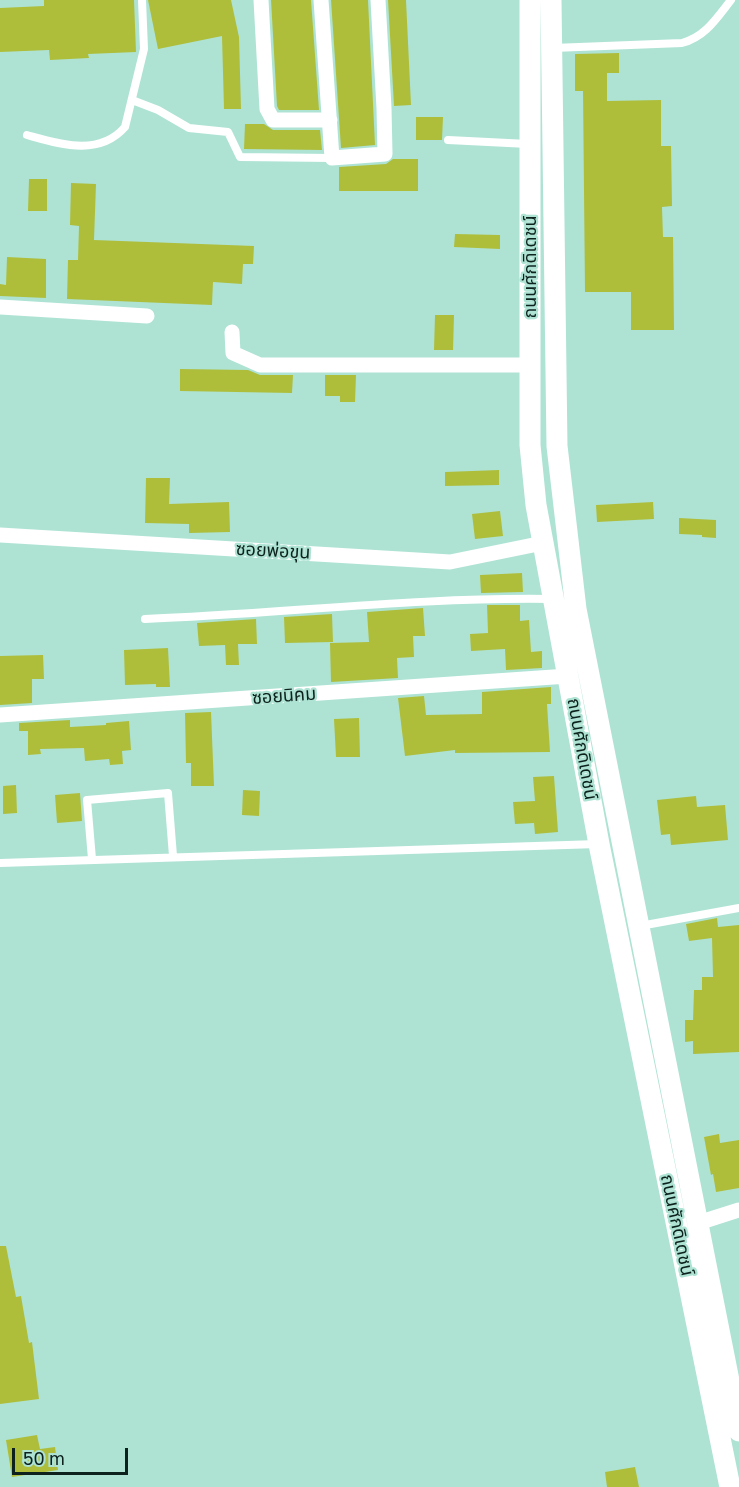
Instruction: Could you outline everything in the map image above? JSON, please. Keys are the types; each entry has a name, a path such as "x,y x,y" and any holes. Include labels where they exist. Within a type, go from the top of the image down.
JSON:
{"main road":[{"name":"ถนนศักดิเดชน์","path":"530,0 530,445 536,505 599,844 730,1487"},
{"name":"ถนนศักดิเดชน์","path":"551,0 557,446 576,609 739,1431"}],"street":[{"path":"261,0 268,112 273,120 330,120"},
{"path":"321,0 332,158 384,154 378,0"},
{"path":"0,307 147,316"},
{"path":"232,332 233,353 261,364 530,365"},
{"name":"ซอยพ่อขุน","path":"0,535 450,562 543,543"},
{"name":"ซอยนิคม","path":"0,715 568,676"},
{"path":"698,1223 739,1210"}],"lane":[{"path":"27,135 79,146 101,145 118,136 125,127 144,49 142,0"},
{"path":"551,48 682,43 693,40 705,32 731,0"},
{"path":"132,100 158,110 189,128 228,132 240,157 332,158"},
{"path":"448,140 530,144"},
{"path":"145,619 481,598 553,599"},
{"path":"92,858 87,800 168,793 173,856"},
{"path":"0,863 92,858 599,844"},
{"path":"638,927 739,908"}],"building":[{"path":"44,0 134,0 136,52 88,54 89,58 50,60 49,50 0,52 0,8 44,6"},
{"path":"148,0 231,0 239,37 241,109 224,109 222,36 158,49"},
{"path":"271,0 311,0 319,110 279,110 277,106"},
{"path":"331,0 368,0 375,145 341,148"},
{"path":"388,0 406,0 411,105 394,106"},
{"path":"619,53 619,73 607,73 607,101 661,100 661,146 671,146 672,206 662,207 663,237 673,237 674,330 631,330 631,292 585,292 583,91 575,91 575,54"},
{"path":"416,117 443,117 442,140 416,140"},
{"path":"245,124 264,124 273,130 320,130 322,150 244,149"},
{"path":"393,159 418,159 418,191 339,191 339,167 386,164"},
{"path":"29,179 47,179 47,211 28,211"},
{"path":"71,183 96,184 94,240 254,246 253,264 243,264 242,284 213,282 212,305 67,299 68,260 78,260 79,226 70,225"},
{"path":"455,234 500,235 500,249 454,247"},
{"path":"7,257 46,259 46,298 0,296 0,284 6,285"},
{"path":"435,315 454,315 453,350 434,350"},
{"path":"180,369 248,370 260,375 293,375 292,393 180,391"},
{"path":"325,375 356,375 355,402 340,402 340,396 325,396"},
{"path":"499,470 499,485 445,486 445,472"},
{"path":"146,478 170,478 169,504 229,502 230,532 189,533 189,524 145,523"},
{"path":"653,502 654,519 597,522 596,505"},
{"path":"500,511 503,536 475,539 472,514"},
{"path":"679,518 716,520 716,538 679,534"},
{"path":"522,573 523,592 481,593 480,575"},
{"path":"487,605 520,605 520,621 529,620 531,652 542,651 542,668 506,670 505,649 471,651 470,634 488,633"},
{"path":"423,608 425,636 413,636 414,657 397,658 398,678 331,682 330,643 369,642 367,612"},
{"path":"332,614 333,642 285,643 284,617"},
{"path":"256,619 257,644 238,644 239,665 226,665 225,645 199,646 197,623"},
{"path":"168,648 170,687 156,687 156,684 125,685 124,650"},
{"path":"43,655 44,679 32,679 32,703 0,705 0,656"},
{"path":"551,687 551,704 547,704 550,752 455,753 455,750 405,756 398,698 424,696 426,715 482,714 482,692"},
{"path":"211,712 214,786 191,786 191,763 186,763 185,713"},
{"path":"359,718 360,757 336,757 334,719"},
{"path":"70,720 70,727 129,721 131,750 122,751 123,764 110,765 109,759 85,761 84,748 40,749 41,754 28,755 28,731 19,731 19,723"},
{"path":"554,776 558,832 535,834 534,823 515,824 513,802 535,801 533,777"},
{"path":"16,785 17,813 3,814 3,786"},
{"path":"243,790 260,791 259,816 242,815"},
{"path":"80,793 82,821 57,823 55,795"},
{"path":"696,796 697,807 725,805 728,840 671,845 670,834 661,835 657,800"},
{"path":"717,918 718,927 739,925 739,1052 693,1054 693,1041 685,1042 685,1020 693,1020 694,990 702,990 702,977 713,977 712,938 689,941 686,924"},
{"path":"719,1134 720,1143 739,1140 739,1188 716,1192 704,1137"},
{"path":"0,1246 6,1246 16,1297 21,1296 29,1343 32,1342 39,1399 0,1404"},
{"path":"37,1435 40,1449 55,1447 58,1470 12,1477 6,1440"},
{"path":"635,1467 639,1487 607,1487 605,1472"}]}
